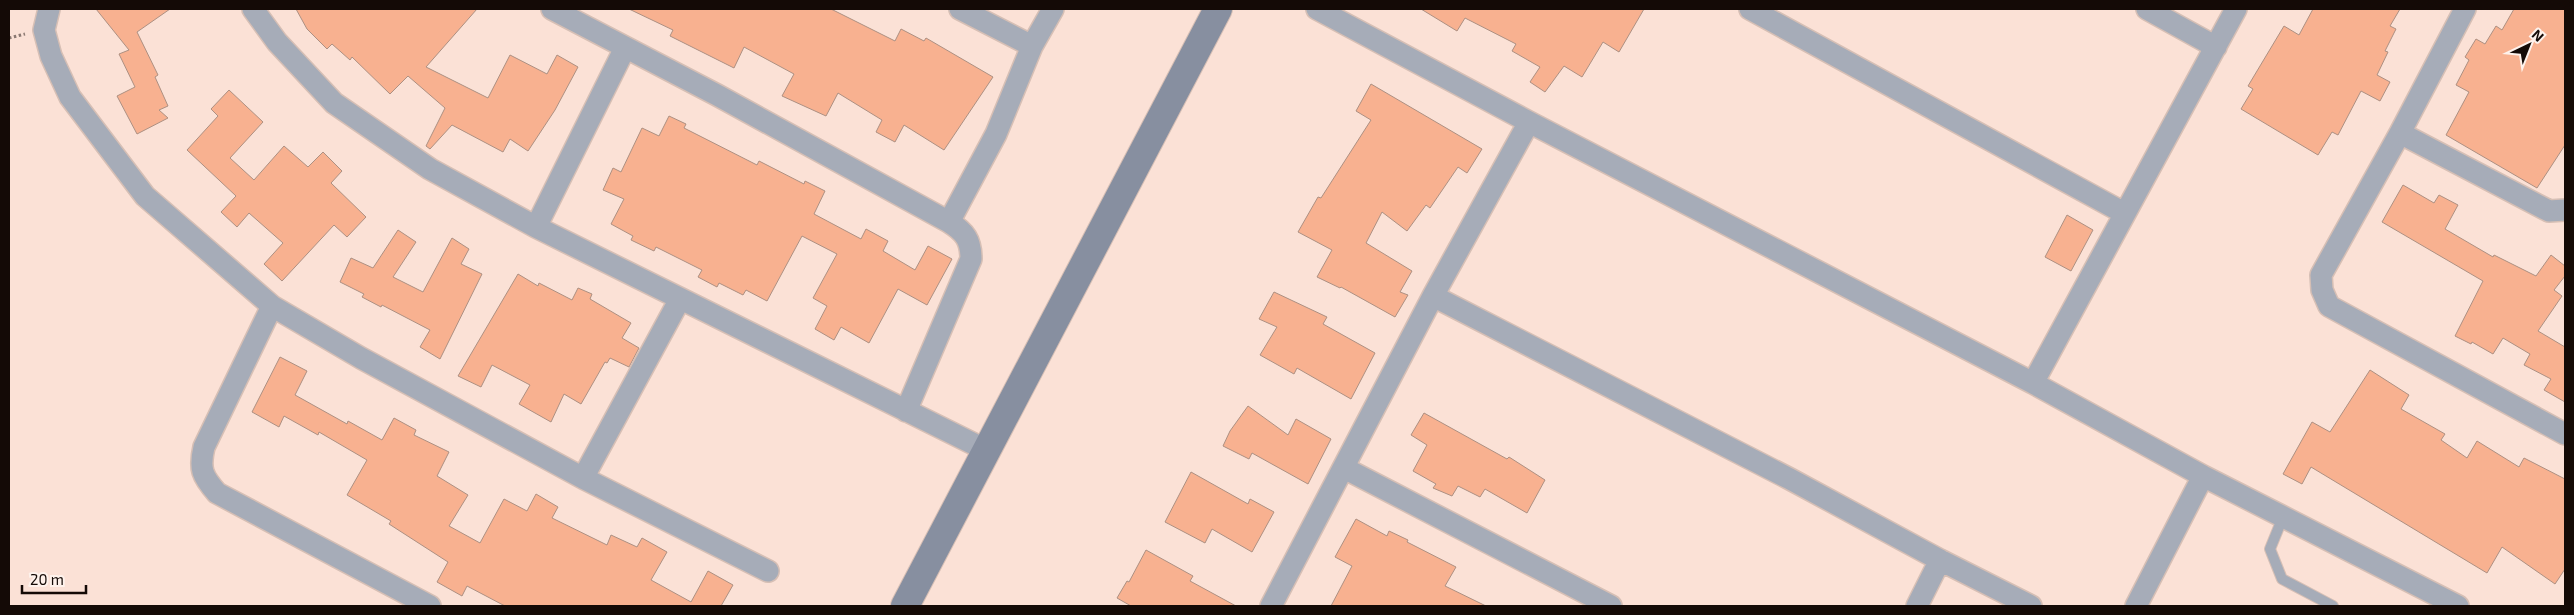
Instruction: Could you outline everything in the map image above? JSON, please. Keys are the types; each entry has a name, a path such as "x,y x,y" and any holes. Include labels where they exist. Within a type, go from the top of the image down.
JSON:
{"street":[{"path":"49,9 44,30 51,56 70,97 145,196 272,306 361,358 584,478 768,571"},
{"path":"253,9 277,42 334,103 430,169 536,226 680,299 988,451"},
{"path":"552,9 717,95 950,222 967,236 971,245 972,259 906,411"},
{"path":"960,9 1032,46"},
{"path":"950,222 996,134 1032,46 1053,9"},
{"path":"905,606 988,451 1218,9"},
{"path":"1317,9 1529,122 2033,383 2203,476 2458,606"},
{"path":"1750,9 2124,213"},
{"path":"2147,9 2216,47"},
{"path":"2033,383 2236,9"},
{"path":"2465,9 2400,133 2321,275 2322,290 2329,306 2565,434"},
{"path":"536,226 625,48"},
{"path":"1271,606 1433,296 1529,122"},
{"path":"2400,133 2549,211 2565,210"},
{"path":"1433,296 1790,479 1940,560 2031,606"},
{"path":"584,478 680,299"},
{"path":"272,306 204,447 200,464 206,480 217,493 430,606"},
{"path":"1344,468 1611,606"},
{"path":"2136,606 2203,476"},
{"path":"1917,606 1940,560"}],"lane":[{"path":"2282,517 2270,549 2282,579 2333,606"}],"building":[{"path":"96,9 170,9 137,32 158,75 155,77 168,106 159,110 168,118 137,134 117,96 135,87 119,54 129,50"},
{"path":"296,9 477,9 426,67 488,98 510,55 547,74 557,55 578,67 555,110 528,151 510,139 503,152 452,125 430,149 426,146 445,108 408,76 390,94 352,57 350,60 332,44 327,49 307,29"},
{"path":"629,9 831,9 895,41 901,29 924,41 926,38 993,77 944,150 904,125 895,142 876,132 882,120 838,93 826,116 782,96 794,74 744,47 734,68 670,36 673,30"},
{"path":"1421,9 1644,9 1619,52 1603,42 1582,77 1564,66 1545,92 1530,82 1540,67 1512,51 1516,44 1465,18 1457,31"},
{"path":"2313,9 2400,9 2390,26 2396,29 2385,51 2388,52 2377,75 2390,82 2380,101 2361,91 2338,135 2332,132 2318,155 2241,109 2253,89 2248,86 2284,26 2299,35"},
{"path":"2514,9 2565,9 2565,145 2537,188 2446,135 2469,92 2456,85 2469,60 2465,57 2476,39 2485,44 2496,26 2502,30"},
{"path":"1371,84 1482,149 1467,173 1458,167 1430,208 1426,205 1407,231 1382,212 1366,243 1412,271 1400,292 1408,295 1395,317 1341,287 1317,277 1332,250 1298,232 1318,197 1321,198 1371,120 1356,111"},
{"path":"229,90 263,122 230,158 254,180 284,146 308,167 323,152 342,171 331,183 366,217 347,237 334,225 282,281 264,264 283,243 249,213 237,227 221,212 236,196 187,150 218,116 211,109"},
{"path":"669,116 686,124 684,128 757,165 759,161 804,184 805,181 825,191 814,214 861,239 866,229 888,241 883,251 915,270 928,246 952,259 927,305 898,289 869,343 841,327 834,340 815,329 827,306 813,298 837,254 802,236 767,301 746,290 743,295 719,283 717,287 698,277 702,270 656,247 654,251 631,240 633,236 611,224 624,199 603,190 613,168 621,172 642,128 659,136"},
{"path":"2403,185 2434,203 2439,195 2458,205 2445,229 2493,257 2494,255 2536,276 2551,255 2565,266 2565,276 2554,290 2562,296 2538,331 2565,347 2565,402 2544,390 2551,379 2524,365 2530,354 2503,338 2493,354 2472,342 2471,344 2455,336 2483,281 2382,222"},
{"path":"2067,215 2093,230 2071,271 2045,257"},
{"path":"398,230 416,242 393,277 423,292 452,238 469,249 461,264 482,274 440,359 420,347 430,330 382,305 381,307 362,297 364,294 340,282 351,258 373,268"},
{"path":"518,274 538,286 539,283 572,300 578,288 592,294 590,299 631,323 622,338 639,348 629,367 610,358 607,363 605,362 581,404 564,394 551,422 519,404 530,385 492,365 481,387 458,376"},
{"path":"1274,292 1327,317 1323,324 1375,353 1351,399 1297,368 1294,374 1260,355 1277,327 1259,319"},
{"path":"280,357 307,371 295,395 347,424 348,421 382,440 394,418 416,430 414,435 449,452 437,476 468,495 449,526 480,543 504,499 527,511 536,494 558,507 552,518 607,545 611,535 637,547 642,538 667,552 651,580 691,602 708,571 733,585 721,606 505,606 467,586 462,596 437,582 448,562 389,524 391,521 347,495 367,460 319,432 318,435 284,416 279,427 252,412"},
{"path":"2370,370 2409,395 2401,409 2445,434 2441,440 2467,458 2477,441 2519,467 2524,458 2565,479 2565,569 2555,584 2502,547 2487,573 2311,467 2302,484 2283,474 2312,422 2330,432"},
{"path":"1248,406 1288,435 1296,419 1331,439 1308,484 1252,453 1249,459 1223,446 1230,431"},
{"path":"1424,413 1507,459 1509,457 1545,480 1527,513 1485,489 1480,497 1458,486 1452,496 1433,488 1436,484 1413,471 1427,445 1411,435"},
{"path":"1191,472 1248,504 1250,499 1274,512 1252,552 1212,529 1205,543 1165,522"},
{"path":"1356,519 1387,536 1389,531 1408,540 1407,542 1456,567 1445,586 1486,606 1331,606 1352,566 1335,557"},
{"path":"1146,550 1193,576 1190,581 1236,606 1131,606 1117,598 1127,581 1129,582"}]}
